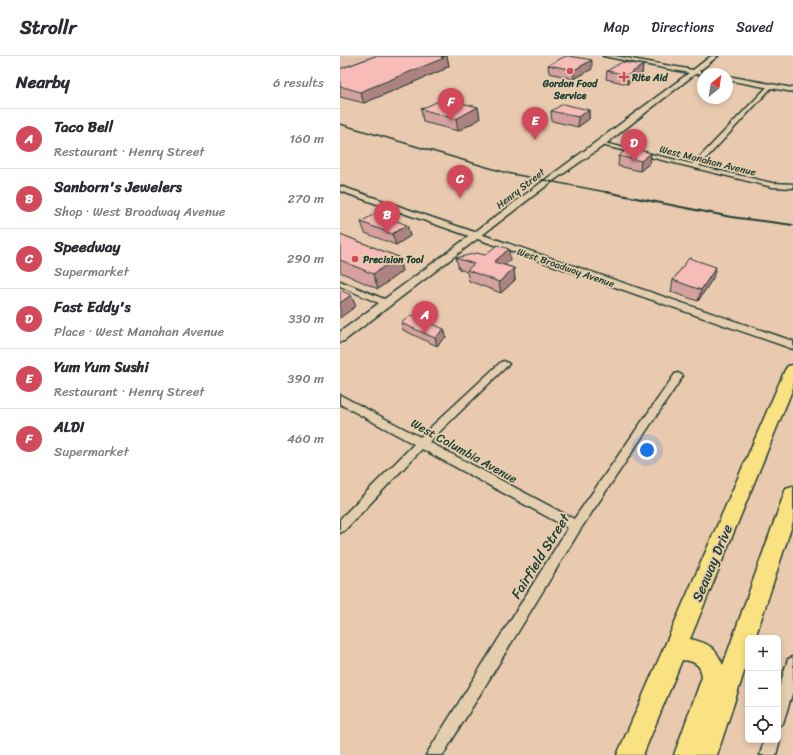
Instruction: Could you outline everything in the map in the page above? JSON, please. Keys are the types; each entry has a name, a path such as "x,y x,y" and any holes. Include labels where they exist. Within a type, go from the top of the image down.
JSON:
{"highway":[{"name":"Seaway Drive","path":"630,755 793,370"},
{"path":"704,755 793,494"},
{"path":"675,649 693,649 703,654 714,669 714,677 687,755"}],"main road":[{"path":"606,56 697,73"},
{"name":"Henry Street","path":"340,338 547,181 600,144 715,56"},
{"path":"733,79 793,90"}],"street":[{"path":"695,166 771,86"},
{"name":"West Manahan Avenue","path":"600,144 772,185 791,187"},
{"name":"West Broadway Avenue","path":"340,188 793,345"},
{"path":"340,283 386,303"},
{"path":"340,528 422,442 504,364"},
{"name":"Fairfield Street","path":"434,755 576,526 678,376"},
{"name":"West Columbia Avenue","path":"340,399 576,526"},
{"path":"781,707 793,664"},
{"path":"768,755 771,743"}],"shaded area":[{"path":"340,56 390,56 340,74"}],"building":[{"path":"375,56 444,56 441,57 444,58 360,92 340,86 340,69"},
{"path":"566,56 592,60 574,70 548,65"},
{"path":"622,62 643,65 628,75 607,71"},
{"path":"443,99 478,107 456,119 421,109"},
{"path":"563,104 589,110 578,117 551,111"},
{"path":"629,147 651,153 641,161 619,156"},
{"path":"376,213 407,225 392,234 361,222"},
{"path":"340,234 398,257 373,274 340,260"},
{"path":"497,245 509,249 494,262 514,268 499,282 467,270 474,264 456,258 477,253 485,255"},
{"path":"689,258 716,267 701,290 673,280"},
{"path":"340,290 351,295 340,303"},
{"path":"411,315 444,329 435,338 401,323"}],"railway":[{"path":"340,124 507,173 611,193"},
{"path":"606,192 611,193"},
{"path":"611,193 731,217 793,225"}],"place":[{"name":"Gordon Food Service","path":"570,71"},
{"name":"Rite Aid","path":"624,77"},
{"name":"ALDI","path":"451,121"},
{"name":"Yum Yum Sushi","path":"535,140"},
{"name":"Fast Eddy's","path":"634,162"},
{"name":"Speedway","path":"460,198"},
{"name":"Sanborn's Jewelers","path":"387,234"},
{"name":"Precision Tool","path":"355,259"},
{"name":"Taco Bell","path":"425,334"}]}
